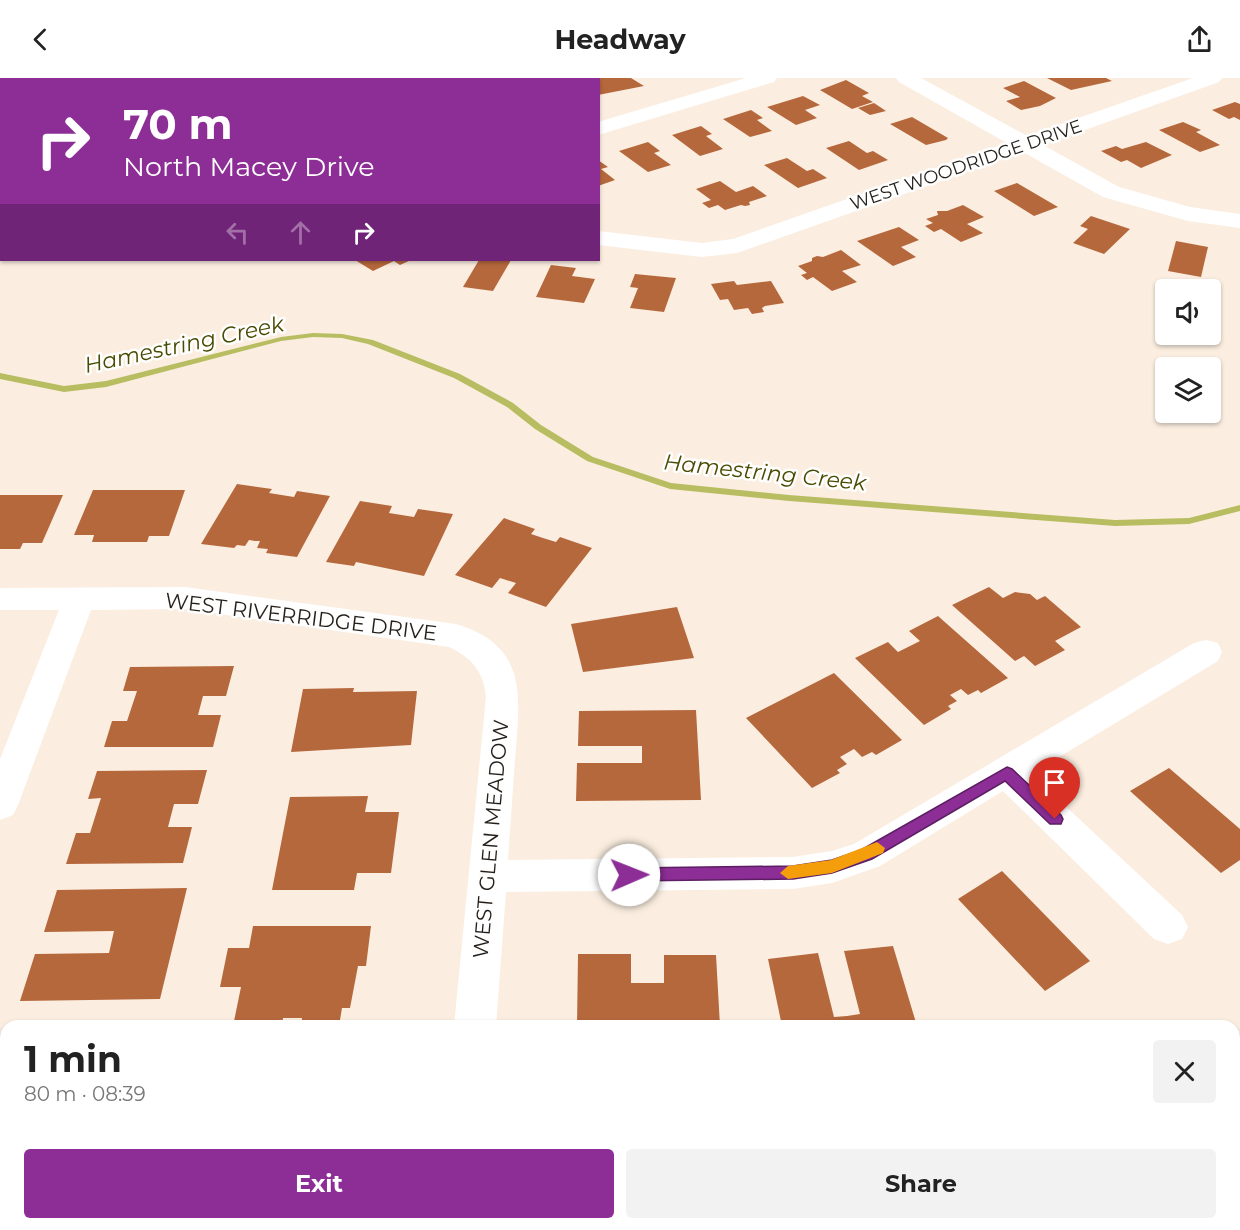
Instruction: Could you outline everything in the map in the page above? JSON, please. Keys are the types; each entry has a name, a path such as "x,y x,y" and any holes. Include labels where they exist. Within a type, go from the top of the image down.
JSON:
{"street":[{"path":"600,128 767,78"},
{"path":"906,78 1094,185 1121,196 1188,214 1240,221"},
{"name":"WEST WOODRIDGE DRIVE","path":"600,238 702,249 737,246 1212,78"},
{"name":"WEST RIVERRIDGE DRIVE","path":"0,599 185,598 456,636 473,644 487,656"},
{"path":"0,806 79,599"},
{"path":"488,876 793,873 832,867 867,855 1206,652"},
{"name":"WEST GLEN MEADOW","path":"476,1020 503,697 499,670 487,656"},
{"path":"1007,773 1168,927"}],"building":[{"path":"600,78 631,78 644,86 600,95"},
{"path":"1047,78 1106,78 1112,81 1071,90"},
{"path":"846,80 869,93 862,96 873,102 852,109 820,90"},
{"path":"1024,81 1056,98 1040,106 1021,110 1006,101 1020,97 1003,88"},
{"path":"803,96 820,105 805,110 817,118 796,125 767,107"},
{"path":"1235,102 1240,104 1240,120 1234,117 1229,119 1212,110"},
{"path":"874,103 886,111 870,115 858,108"},
{"path":"751,110 763,118 757,120 772,131 750,137 723,119"},
{"path":"912,117 948,138 926,145 890,124"},
{"path":"1183,122 1201,130 1196,132 1220,145 1200,152 1159,130"},
{"path":"701,126 712,134 706,136 723,149 700,156 672,135"},
{"path":"849,141 867,153 873,151 888,160 859,170 826,148"},
{"path":"648,142 660,151 654,153 671,165 648,172 619,151"},
{"path":"1146,142 1172,155 1141,168 1127,160 1121,162 1101,151 1116,146 1122,149"},
{"path":"787,158 807,171 813,169 827,178 798,188 764,165"},
{"path":"600,161 608,167 601,169 615,180 600,185"},
{"path":"720,181 736,192 753,186 767,196 749,202 750,205 725,210 718,205 709,208 702,203 711,200 696,189"},
{"path":"1017,183 1058,207 1034,216 994,191"},
{"path":"963,205 984,217 967,224 983,233 961,242 941,229 934,232 925,226 933,223 926,219 938,215 937,211 947,211"},
{"path":"1091,216 1130,229 1104,254 1073,243 1088,229 1080,226"},
{"path":"899,227 919,240 901,247 916,257 893,266 857,241"},
{"path":"1176,241 1208,247 1201,277 1168,271"},
{"path":"841,250 861,265 842,271 857,282 832,291 813,277 807,280 801,275 807,273 798,266 812,261 812,258 817,256 823,257"},
{"path":"357,261 394,261 373,271"},
{"path":"394,261 409,261 400,265"},
{"path":"478,261 510,261 493,291 463,287"},
{"path":"551,265 576,268 572,276 595,279 584,303 536,297"},
{"path":"635,274 676,278 664,312 630,308 638,288 630,287"},
{"path":"734,281 737,285 771,281 784,303 765,306 762,308 764,312 752,314 748,308 734,310 728,299 720,300 711,284"},
{"path":"237,484 272,489 269,493 294,497 297,491 330,496 297,557 266,553 268,549 257,548 260,541 249,540 245,546 237,545 234,548 201,544"},
{"path":"93,490 185,490 169,536 149,536 147,542 92,542 94,535 74,535"},
{"path":"0,495 63,495 42,543 23,543 20,549 0,549"},
{"path":"360,501 392,506 389,513 414,517 418,509 453,514 424,576 356,562 354,566 326,562"},
{"path":"504,518 535,529 531,534 556,542 560,537 592,548 546,607 508,593 516,583 500,578 492,588 455,575"},
{"path":"989,587 1003,598 1015,592 1030,594 1037,600 1045,596 1081,627 1055,641 1065,650 1035,666 1024,656 1015,661 952,605"},
{"path":"677,607 694,658 583,672 571,624"},
{"path":"938,616 1008,678 981,693 978,690 968,695 961,689 950,695 957,701 948,706 951,709 924,725 855,658 888,642 898,652 920,641 909,631"},
{"path":"234,666 226,696 203,696 198,715 221,715 213,747 104,747 112,721 127,721 137,691 123,691 130,667"},
{"path":"834,673 902,740 876,755 872,752 862,757 854,749 840,757 847,764 837,770 840,773 812,788 746,718"},
{"path":"354,688 353,692 417,691 411,745 291,752 303,689"},
{"path":"696,710 701,800 576,801 577,763 642,763 642,746 578,746 579,711"},
{"path":"1169,768 1240,829 1240,860 1221,873 1130,791"},
{"path":"207,770 198,804 174,804 168,827 192,827 183,863 66,864 76,833 90,833 101,798 88,799 97,771"},
{"path":"368,796 365,812 399,812 391,873 357,873 354,890 272,890 290,797"},
{"path":"1002,871 1090,961 1045,991 958,899"},
{"path":"187,888 160,999 20,1001 35,954 109,953 114,931 44,932 57,890"},
{"path":"253,926 371,926 366,966 358,966 350,1008 342,1008 340,1020 283,1018 283,1020 234,1020 241,987 220,987 228,948 249,948"},
{"path":"893,946 915,1020 781,1020 768,959 818,953 834,1017 860,1014 844,951"},
{"path":"578,954 631,954 631,983 664,983 664,955 716,955 720,1020 577,1020"}],"waterway":[{"name":"Hamestring Creek","path":"0,376 64,389 106,384 281,339 313,335 342,336 370,342 457,376 510,405 538,427 590,459 670,486 789,498 1115,523 1189,521 1240,508"}],"slow traffic":[{"path":"788,873 832,867 867,855 877,848"}],"route":[{"path":"629,875 793,873 832,867 867,855 1007,773 1055,819"}]}
